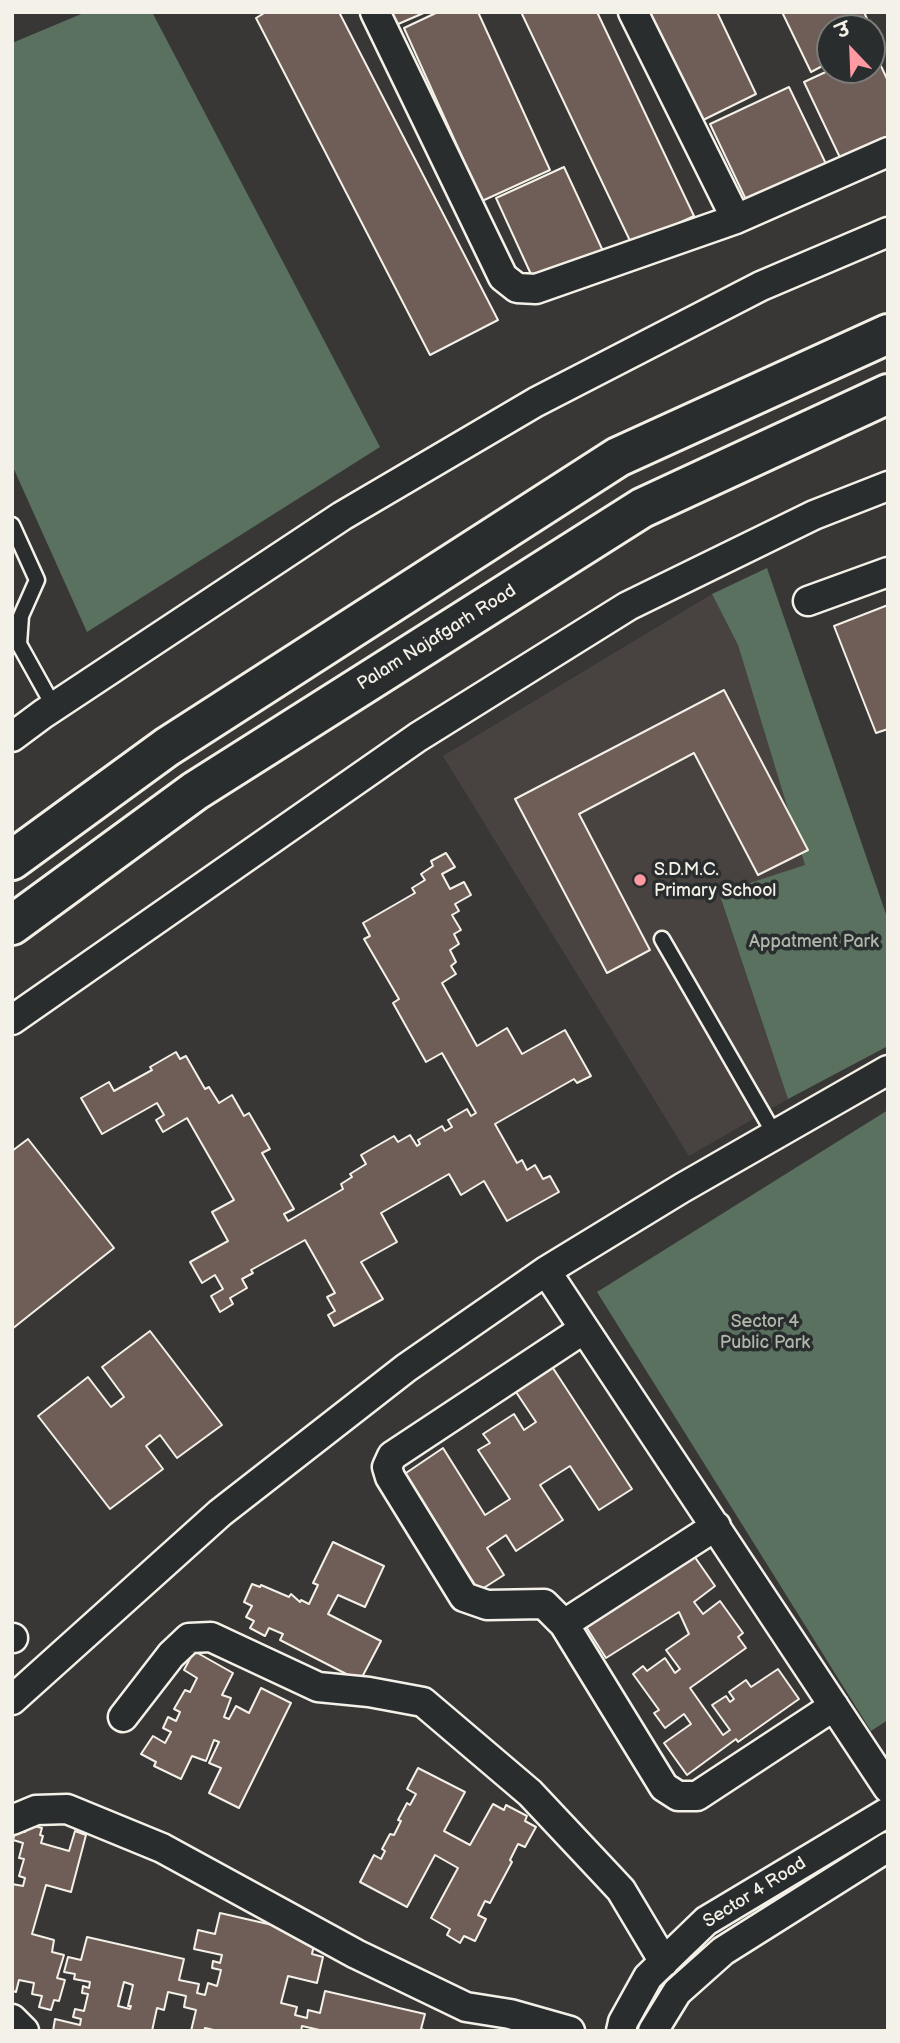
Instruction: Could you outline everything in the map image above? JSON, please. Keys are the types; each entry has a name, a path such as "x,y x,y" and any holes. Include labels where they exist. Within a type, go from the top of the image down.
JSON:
{"main road":[{"path":"12,860 167,747 618,457 888,334"},
{"name":"Palam Najafgarh Road","path":"12,925 195,791 642,508 888,394"}],"street":[{"path":"375,12 503,277 517,288 536,289 736,219 888,152"},
{"path":"633,12 736,219"},
{"path":"12,737 342,516 536,402 761,286 888,232"},
{"path":"12,1020 418,737 628,606 814,515 888,486"},
{"path":"808,601 888,572"},
{"path":"12,1700 220,1513 407,1368 546,1271 682,1188 888,1070"},
{"path":"546,1271 888,1788"},
{"path":"584,1329 392,1456 387,1467 390,1477 464,1597 487,1605 544,1604 564,1624 664,1787 678,1796 697,1796 834,1706"},
{"path":"564,1624 716,1526"},
{"path":"122,1717 171,1654 189,1638 211,1637 318,1687 369,1692 423,1702 530,1793 599,1866 621,1890 664,1962"},
{"path":"12,1820 36,1810 67,1809 113,1826 162,1848 356,1954 466,2007 483,2021 510,2014 570,2031"},
{"name":"Sector 4 Road","path":"621,2031 623,2022 648,1977 706,1922 888,1812"},
{"name":"Sector 4 Road","path":"653,2031 677,1992 723,1951 888,1847"},
{"path":"12,2019 24,2031"}],"lane":[{"path":"12,525 37,580 21,616 19,644 54,707"},
{"path":"662,939 775,1135"}],"shaded area":[{"name":"S.D.M.C. Primary School","path":"712,594 738,645 806,866 719,894 788,1099 689,1156 443,756"}],"green space":[{"path":"86,12 152,12 380,447 87,632 12,465 12,43"},
{"name":"Appatment Park","path":"767,568 888,920 888,1046 788,1099 719,893 805,865 738,645 712,594"},
{"name":"Sector 4 Public Park","path":"888,1110 888,1720 871,1731 597,1292"}],"building":[{"path":"266,12 339,12 498,320 430,355 256,18"},
{"path":"382,12 426,12 389,28"},
{"path":"438,12 478,12 550,170 482,201 404,28"},
{"path":"521,12 597,12 694,216 632,245"},
{"path":"639,12 717,12 756,94 693,125"},
{"path":"782,12 864,12 865,14 816,14 816,69 811,72"},
{"path":"816,76 816,84 886,84 886,77 888,145 844,166 804,82"},
{"path":"789,87 828,168 749,206 710,124"},
{"path":"564,167 603,251 535,283 496,198"},
{"path":"888,605 888,729 876,733 834,626"},
{"path":"724,690 808,850 758,875 694,753 579,814 650,950 607,973 515,799"},
{"path":"446,853 455,867 442,874 450,889 464,882 471,895 455,904 459,911 452,915 461,930 454,934 459,944 450,950 456,962 451,966 456,974 442,983 477,1046 507,1028 522,1054 565,1030 591,1076 577,1083 574,1079 495,1124 517,1163 522,1160 527,1170 535,1165 543,1179 550,1176 559,1192 507,1221 484,1181 461,1195 449,1174 381,1213 397,1242 361,1262 383,1299 334,1326 328,1315 335,1311 327,1297 335,1293 305,1240 251,1270 253,1273 242,1279 247,1288 230,1298 233,1304 220,1312 211,1296 223,1289 215,1275 202,1283 190,1262 228,1241 212,1212 234,1200 187,1118 163,1132 156,1120 164,1115 157,1103 102,1134 81,1098 109,1082 114,1091 152,1070 150,1067 176,1052 180,1059 186,1056 205,1089 209,1087 219,1103 232,1095 244,1116 249,1113 270,1149 262,1153 294,1209 284,1214 288,1221 343,1189 341,1184 352,1177 350,1174 366,1164 361,1155 394,1136 398,1142 410,1135 417,1146 420,1144 418,1140 442,1126 445,1131 452,1127 448,1120 467,1109 471,1116 476,1113 442,1053 426,1062 393,1003 399,999 364,939 370,936 363,923 415,893 412,888 425,880 421,874 433,866 431,861"},
{"path":"28,1139 114,1248 12,1329 12,1151"},
{"path":"150,1331 222,1425 177,1458 160,1435 146,1446 163,1469 110,1509 38,1416 88,1377 111,1407 124,1397 102,1367"},
{"path":"547,1359 632,1489 599,1510 570,1466 540,1485 563,1520 516,1551 506,1535 487,1548 504,1575 479,1591 403,1475 443,1448 485,1515 510,1499 478,1450 490,1443 483,1434 514,1414 524,1430 536,1422 510,1383"},
{"path":"333,1542 384,1566 365,1607 338,1595 328,1614 381,1641 360,1681 280,1640 283,1634 269,1628 265,1636 250,1628 254,1621 246,1617 252,1606 244,1602 252,1584 289,1597 291,1594 300,1602 301,1600 309,1604 318,1585 313,1583"},
{"path":"692,1553 715,1586 694,1602 703,1614 720,1601 743,1633 738,1637 746,1648 690,1688 723,1735 730,1730 712,1705 726,1696 730,1702 734,1699 729,1692 746,1680 751,1687 778,1669 799,1699 738,1742 736,1739 687,1775 664,1743 691,1724 684,1714 665,1728 654,1713 659,1710 633,1674 643,1666 647,1671 665,1658 675,1673 680,1669 666,1650 689,1634 679,1612 606,1658 583,1622"},
{"path":"194,1651 233,1673 222,1695 231,1698 224,1717 229,1719 236,1706 249,1713 261,1688 291,1703 239,1808 209,1793 221,1768 209,1763 219,1742 214,1740 206,1761 192,1756 181,1779 154,1766 156,1762 141,1754 153,1736 165,1743 171,1732 163,1728 168,1717 176,1721 180,1712 174,1709 185,1690 190,1692 197,1678 184,1670"},
{"path":"418,1768 465,1792 444,1831 470,1845 493,1804 504,1810 506,1805 527,1816 525,1821 536,1827 525,1847 518,1844 510,1860 512,1862 490,1903 485,1901 478,1915 486,1919 475,1941 464,1936 460,1943 447,1935 450,1929 431,1918 458,1868 435,1855 407,1907 360,1882 374,1855 381,1859 385,1851 382,1849 390,1834 394,1835 407,1803 410,1805 416,1794 407,1789"},
{"path":"27,1824 42,1828 41,1843 69,1851 75,1831 86,1835 71,1892 46,1885 32,1934 54,1940 52,1952 64,1955 57,1978 65,1980 59,2001 54,2000 51,2010 39,2007 42,1996 32,1994 34,1983 19,1980 16,1992 12,1991 12,1884 23,1886 25,1878 19,1876 24,1859 19,1858 23,1843 13,1840 16,1829 25,1832"},
{"path":"220,1913 316,1935 312,1954 323,1957 317,1983 288,1976 281,2003 297,2007 295,2015 307,2018 308,2010 320,2013 325,1991 425,2014 421,2029 428,2031 324,2031 302,2026 301,2031 218,2031 205,2028 204,2031 191,2031 196,2010 184,2007 186,1996 168,1992 164,2010 157,2008 152,2031 53,2031 55,2019 80,2025 81,2019 73,2017 75,2009 84,2011 88,1994 82,1993 83,1986 89,1988 90,1982 74,1979 75,1974 64,1972 68,1957 81,1960 87,1937 184,1959 179,1980 199,1984 197,1993 205,1995 208,1983 217,1986 221,1970 212,1968 213,1961 220,1963 222,1955 194,1949 198,1930 215,1934","holes":["124,1982 133,1985 128,2006 131,2006 130,2009 118,2006"]}],"place":[{"name":"S.D.M.C. Primary School","path":"640,880"}]}
